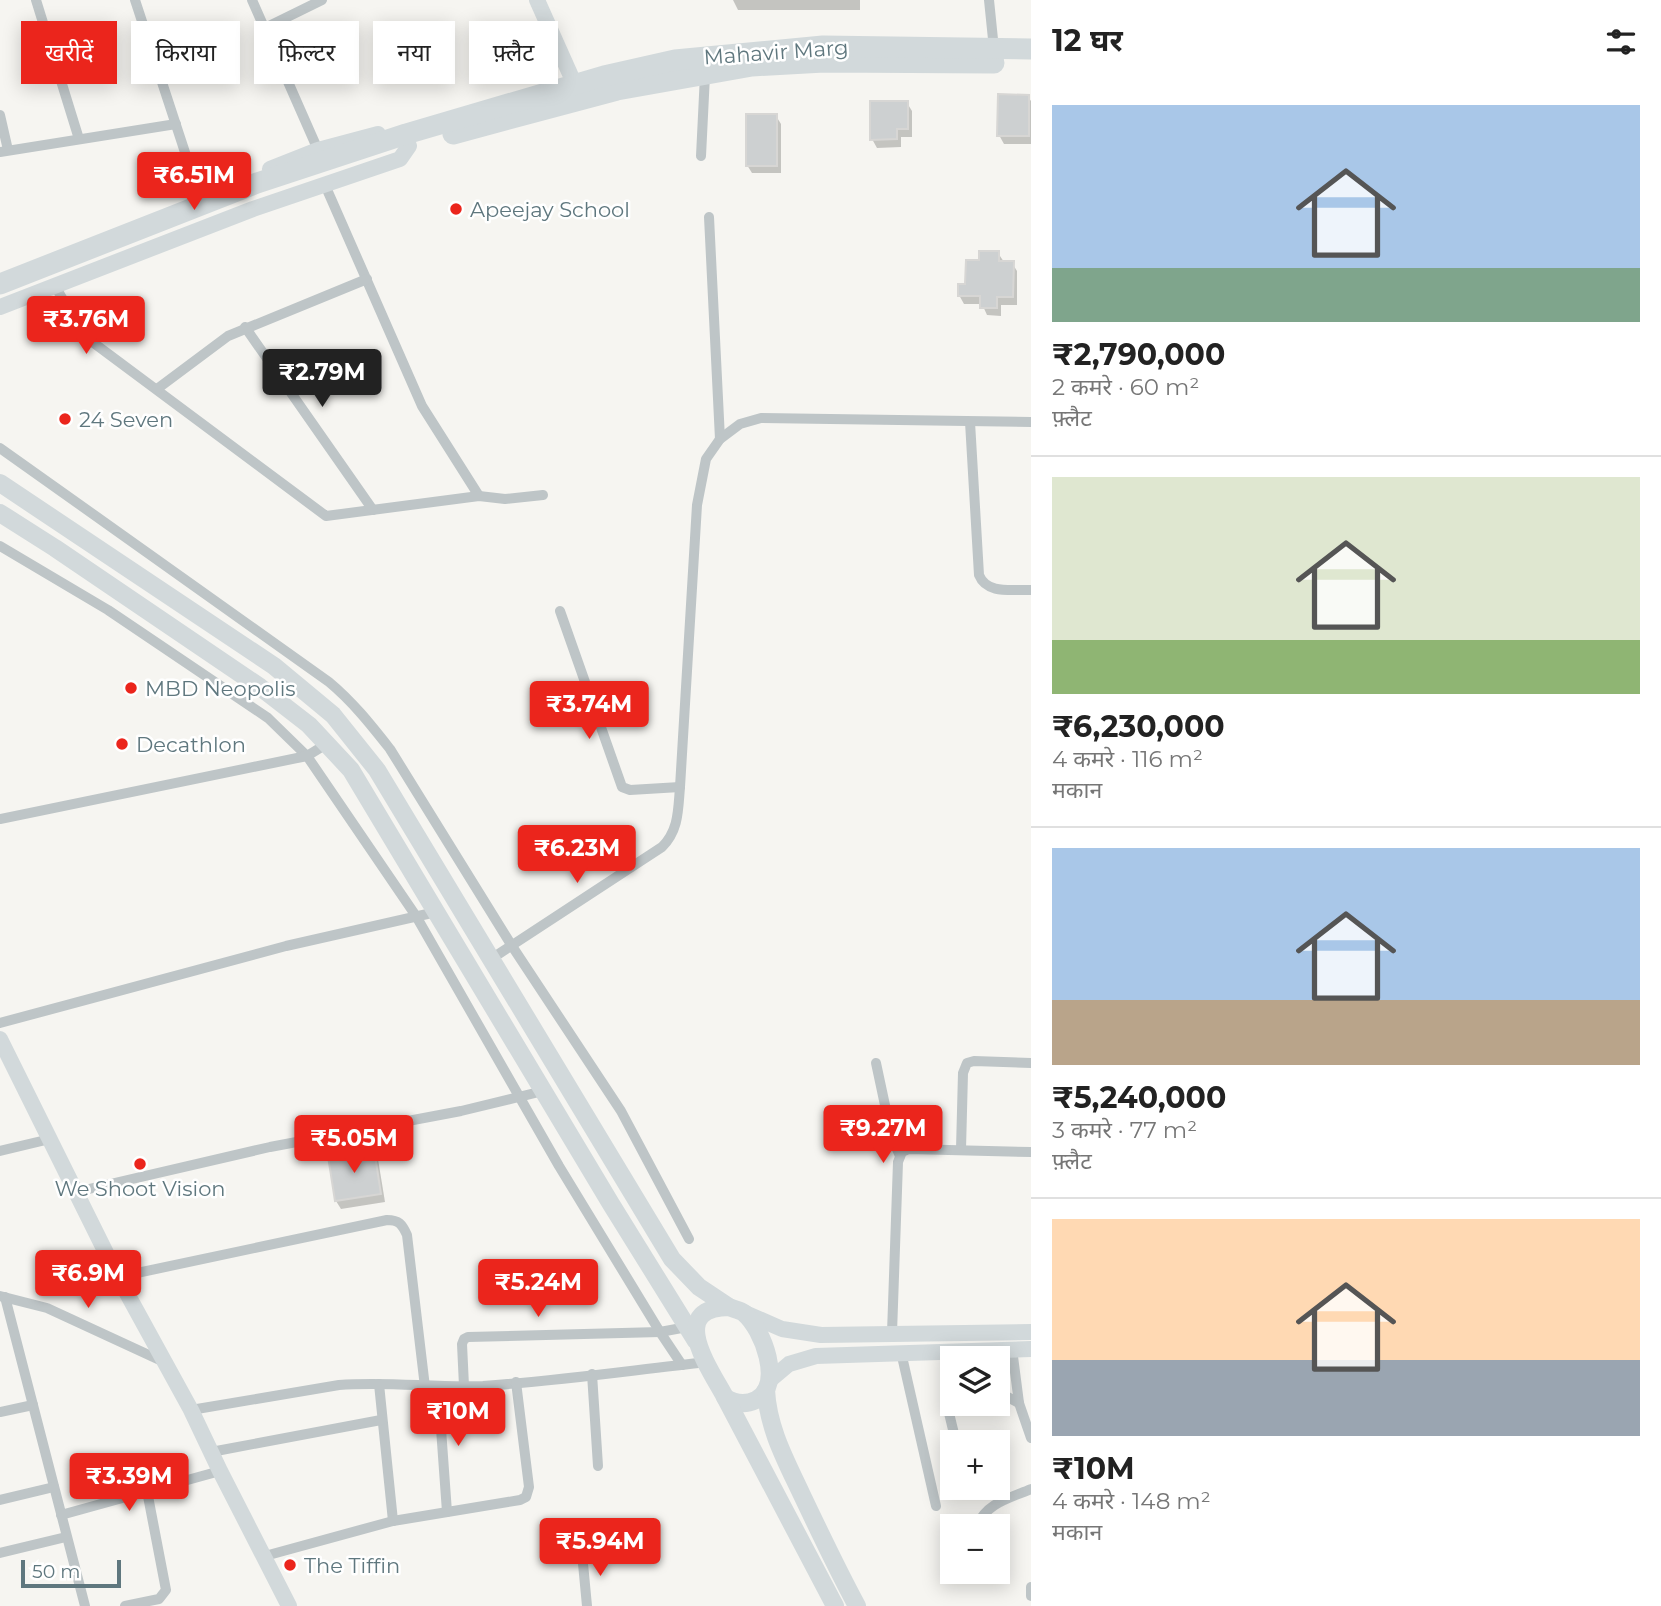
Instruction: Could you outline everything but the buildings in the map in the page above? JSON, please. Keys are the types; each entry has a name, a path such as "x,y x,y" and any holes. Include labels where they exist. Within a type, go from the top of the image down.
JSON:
{"highway":[{"name":"Mahavir Marg","path":"400,143 578,92 675,60 823,46 1031,49"},
{"name":"Mahavir Marg","path":"578,92 617,90 752,66 824,62 1031,63"},
{"path":"0,284 257,183 400,143"},
{"path":"0,296 400,143"}],"main road":[{"path":"0,483 274,666 333,715 377,770 672,1259 699,1287 736,1310 756,1330 770,1367 767,1412 775,1439 857,1606"},
{"path":"0,502 233,654 298,705 306,713 309,724"},
{"path":"0,513 260,687 309,724 351,770 692,1334 832,1602"},
{"path":"692,1334 699,1318 706,1311 736,1310"},
{"path":"725,1398 732,1402 749,1403 760,1397 768,1385"}],"street":[{"path":"36,0 79,139"},
{"path":"135,0 199,195"},
{"path":"252,0 262,21"},
{"path":"279,21 322,0"},
{"path":"537,0 578,92"},
{"path":"989,0 994,49"},
{"path":"701,156 705,75"},
{"path":"289,84 318,150"},
{"path":"0,115 4,151 176,124"},
{"path":"0,274 318,150 394,130 400,143 400,159 253,209 0,307"},
{"path":"326,185 422,406 480,496"},
{"path":"709,218 720,439"},
{"path":"157,389 228,336 245,327 368,279"},
{"path":"55,286 79,327 91,341 322,514 331,517 480,496 505,499 543,495"},
{"path":"245,327 373,510"},
{"path":"491,959 662,847 670,839 677,822 680,787 697,505 706,459 720,439 740,424 761,418 1031,422"},
{"path":"970,422 979,575 985,586 993,589 1031,590"},
{"path":"0,448 330,682 347,697 390,749 512,946 621,1111 689,1239"},
{"path":"0,546 107,610 268,718 307,755 416,916 520,1097 682,1365"},
{"path":"559,611 622,786 630,790 680,787"},
{"path":"0,819 307,755 328,743"},
{"path":"0,1023 286,946 436,912"},
{"path":"0,1039 118,1277 191,1410 289,1606"},
{"path":"876,1063 892,1138 900,1156 892,1333"},
{"path":"961,1149 963,1073 967,1063 1031,1063"},
{"path":"76,1192 270,1146 461,1111 543,1091"},
{"path":"0,1151 50,1139"},
{"path":"900,1156 909,1149 1031,1152"},
{"path":"118,1277 396,1220 403,1225 407,1235 425,1387"},
{"path":"85,1606 2,1297 47,1308 164,1363"},
{"path":"736,1310 782,1329 821,1335 1031,1332"},
{"path":"464,1386 462,1344 468,1337 660,1332 692,1334"},
{"path":"1012,1349 1019,1403 1031,1438"},
{"path":"768,1385 789,1364 816,1356 1031,1349"},
{"path":"923,1351 940,1361"},
{"path":"901,1352 936,1506"},
{"path":"191,1410 339,1385 464,1386 707,1362"},
{"path":"592,1374 598,1465"},
{"path":"265,1556 393,1521 520,1500 528,1493 516,1382"},
{"path":"379,1384 393,1521"},
{"path":"438,1387 447,1512"},
{"path":"1010,1398 1019,1403"},
{"path":"0,1412 33,1405"},
{"path":"211,1452 381,1420"},
{"path":"61,1515 220,1471"},
{"path":"0,1500 54,1487"},
{"path":"986,1514 995,1504 1031,1489"},
{"path":"125,1606 159,1599 166,1590 147,1491"},
{"path":"0,1553 66,1538"},
{"path":"582,1553 587,1606"},
{"path":"1031,1587 1031,1596"}],"place":[{"name":"Apeejay School","path":"456,209"},
{"name":"24 Seven","path":"65,419"},
{"name":"MBD Neopolis","path":"131,688"},
{"name":"Decathlon","path":"122,744"},
{"name":"We Shoot Vision","path":"140,1164"},
{"name":"The Tiffin","path":"290,1565"}]}
